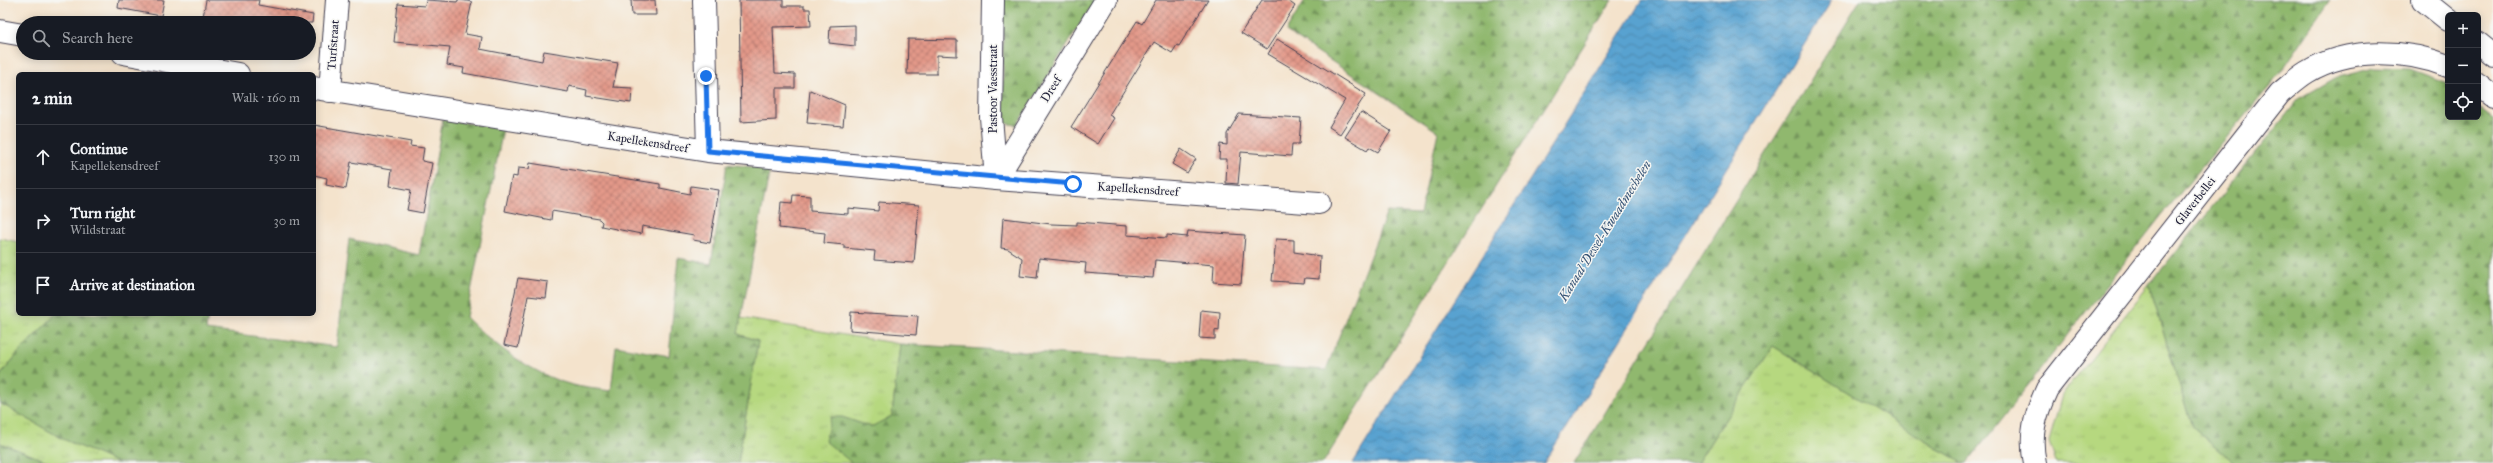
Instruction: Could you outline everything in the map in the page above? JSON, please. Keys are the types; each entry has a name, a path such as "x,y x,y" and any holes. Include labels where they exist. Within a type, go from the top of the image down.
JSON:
{"street":[{"name":"Turfstraat","path":"322,90 337,0"},
{"path":"704,0 708,151"},
{"name":"Pastoor Vaesstraat","path":"993,0 991,117 996,179"},
{"name":"Dreef","path":"996,179 1106,0"},
{"path":"2423,0 2445,18"},
{"path":"0,31 16,34"},
{"path":"2481,45 2493,55"},
{"name":"Glaverbellei","path":"2035,463 2032,449 2035,416 2047,389 2280,93 2308,72 2337,60 2361,55 2397,54 2432,60 2445,65"},
{"path":"161,60 227,72"},
{"path":"2481,86 2493,96"},
{"name":"Kapellekensdreef","path":"322,90 708,151 996,179 1319,203"}],"green space":[{"path":"1003,0 1095,0 1017,125 1003,123"},
{"path":"1305,0 1612,0 1323,463 852,463 825,441 831,417 842,417 871,427 892,416 900,344 1326,370 1387,212 1420,214 1438,132 1286,31"},
{"path":"1860,0 2330,0 2279,75 2161,216 1967,463 1962,463 1773,346 1697,463 1574,463"},
{"path":"2374,68 2410,69 2445,82 2445,120 2481,120 2481,109 2493,118 2493,463 2235,463 2192,427 2149,285 2299,99 2335,78"},
{"path":"443,119 503,129 466,317 488,337 527,366 569,384 611,391 616,346 669,356 678,258 711,264 727,164 770,169 738,334 758,341 738,463 118,463 63,439 0,403 0,376 19,352 54,316 208,316 206,330 337,347 349,239 419,255"},
{"path":"0,238 16,242 16,316 54,316 19,352 0,376"},
{"path":"2149,285 2192,427 2235,463 2056,463 2049,442 2062,395"},
{"path":"740,318 900,344 892,416 871,427 842,417 852,463 738,463 758,341 738,334"},
{"path":"1773,346 1962,463 1697,463"},
{"path":"0,403 63,439 118,463 51,463 0,443"},
{"path":"0,443 47,461 51,463 0,463"}],"water":[{"name":"Kanaal Dessel-Kwaadmechelen","path":"1642,0 1832,0 1544,463 1353,463"}],"building":[{"path":"119,0 164,0 161,16 118,8"},
{"path":"206,0 259,0 258,5 313,15 313,16 203,16"},
{"path":"426,0 457,2 458,0 461,0 472,2 465,34 482,37 480,49 542,61 544,51 618,63 613,87 632,88 631,103 586,96 587,90 569,86 568,92 463,73 464,68 447,65 450,47 394,42 398,4 425,6"},
{"path":"631,0 655,0 656,15 632,15"},
{"path":"739,0 783,0 783,6 804,6 804,9 810,9 811,26 773,27 775,73 795,74 795,88 776,88 776,120 741,122"},
{"path":"1156,0 1208,0 1179,46 1177,45 1172,53 1154,42 1109,115 1114,118 1098,144 1071,127 1137,21 1142,24"},
{"path":"1262,0 1287,0 1295,6 1267,49 1241,33"},
{"path":"855,25 855,46 829,43 830,26"},
{"path":"908,39 957,40 957,56 937,55 937,74 907,74"},
{"path":"1277,39 1366,94 1340,134 1329,127 1345,100 1268,54"},
{"path":"810,90 845,105 843,126 807,123"},
{"path":"1361,112 1391,131 1378,152 1369,147 1367,150 1345,137"},
{"path":"1239,114 1301,118 1299,144 1292,144 1291,156 1241,152 1238,184 1226,183 1227,159 1219,159 1220,144 1227,145 1227,134"},
{"path":"316,125 411,142 410,146 424,148 422,161 432,163 423,213 407,210 411,190 390,186 392,169 351,162 346,189 326,185 327,178 316,175"},
{"path":"1181,149 1196,159 1187,173 1172,164"},
{"path":"530,163 660,184 660,188 690,194 691,186 719,190 710,243 693,240 694,235 642,226 641,234 601,226 602,222 599,219 552,211 551,220 505,211 512,176 517,177 518,168 529,169"},
{"path":"793,195 810,196 810,211 848,214 848,208 878,211 879,202 919,205 914,263 874,260 875,251 844,248 844,245 824,243 825,233 779,228 781,202 792,203"},
{"path":"1003,218 1051,224 1077,225 1077,222 1127,226 1127,235 1167,238 1167,235 1187,237 1188,231 1245,235 1241,284 1213,282 1214,265 1155,260 1153,278 1085,273 1086,263 1039,258 1037,278 1020,276 1022,258 1008,249 1001,248"},
{"path":"1276,239 1294,240 1294,252 1320,256 1319,279 1305,278 1304,283 1272,281"},
{"path":"518,278 548,282 546,298 528,296 518,348 504,345"},
{"path":"1201,310 1220,312 1219,331 1215,330 1215,339 1199,338"},
{"path":"851,312 918,316 916,335 850,330"}],"route":[{"path":"706,76 708,151 996,179 1073,184"}]}
